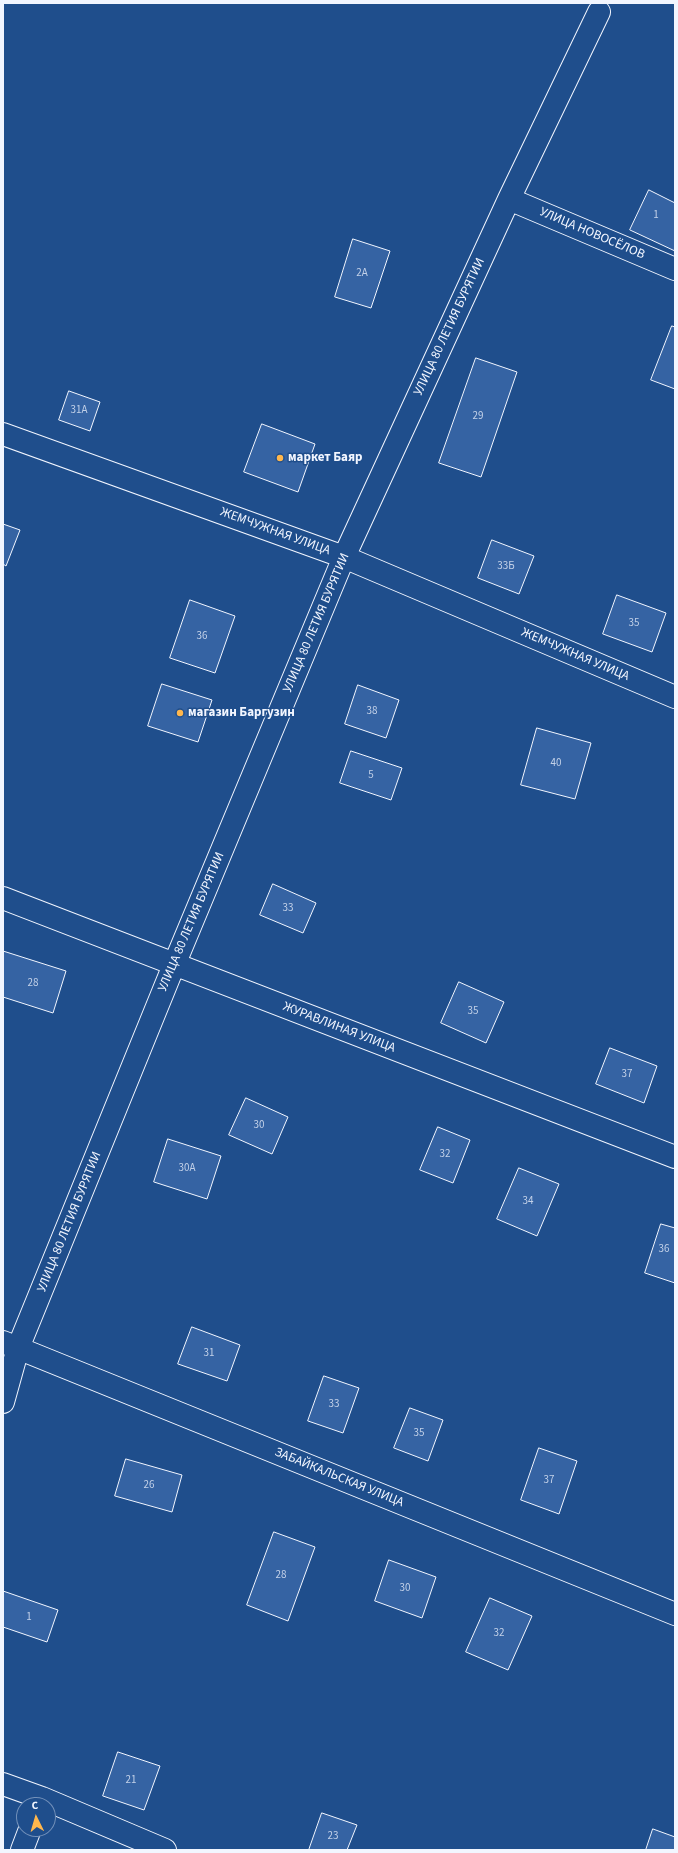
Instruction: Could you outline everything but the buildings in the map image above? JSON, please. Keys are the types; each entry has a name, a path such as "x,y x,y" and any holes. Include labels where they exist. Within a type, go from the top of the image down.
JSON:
{"street":[{"name":"УЛИЦА 80 ЛЕТИЯ БУРЯТИИ","path":"3,1402 11,1345 174,965 344,557 509,199 598,12"},
{"name":"УЛИЦА НОВОСЁЛОВ","path":"509,199 675,269"},
{"name":"ЖЕМЧУЖНАЯ УЛИЦА","path":"3,434 344,557 675,698"},
{"name":"ЖУРАВЛИНАЯ УЛИЦА","path":"3,898 675,1157"},
{"name":"ЗАБАЙКАЛЬСКАЯ УЛИЦА","path":"11,1345 675,1614"},
{"path":"3,1784 30,1797"},
{"path":"56,1808 165,1850"},
{"path":"22,1850 27,1837"}],"place":[{"name":"маркет Баяр","path":"280,458"},
{"name":"магазин Баргузин","path":"180,713"}]}
